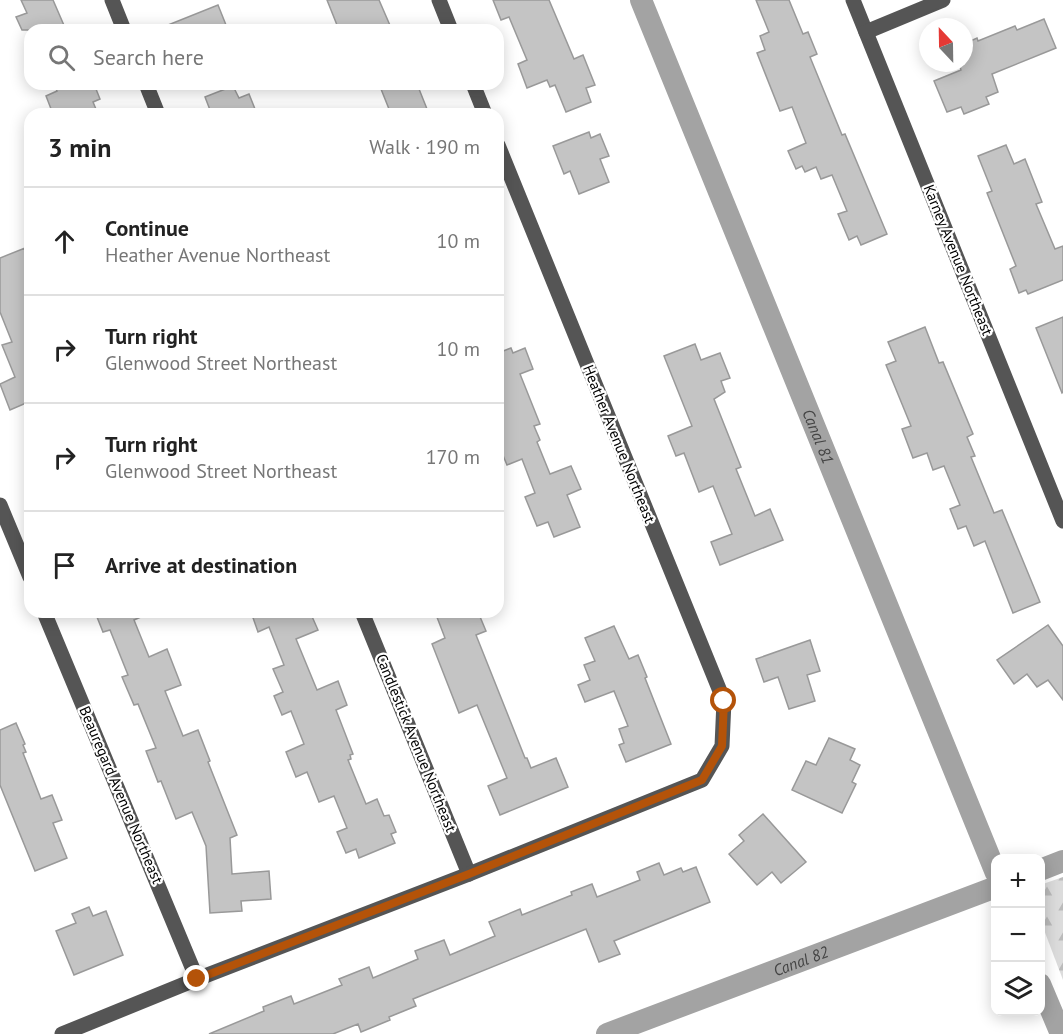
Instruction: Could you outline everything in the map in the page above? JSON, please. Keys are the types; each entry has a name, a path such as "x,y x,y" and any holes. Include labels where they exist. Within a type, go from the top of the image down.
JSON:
{"street":[{"path":"112,0 122,24"},
{"path":"439,0 449,24"},
{"name":"Karney Avenue Northeast","path":"853,0 1063,521"},
{"path":"866,32 943,0"},
{"path":"148,90 156,108"},
{"path":"475,90 483,108"},
{"name":"Heather Avenue Northeast","path":"469,874 702,780 722,746 724,701 504,160"},
{"path":"0,505 24,563"},
{"name":"Beauregard Avenue Northeast","path":"47,618 197,979"},
{"name":"Candlestick Avenue Northeast","path":"364,618 469,874"},
{"path":"62,1034 469,874"}],"green space":[{"path":"1063,877 1063,980 1045,933 1045,883"}],"building":[{"path":"21,0 53,0 63,24 24,24 24,30 22,30 16,17 27,13"},
{"path":"327,0 379,0 389,24 337,24"},
{"path":"493,0 549,0 574,59 583,55 595,85 586,88 591,102 566,112 555,85 550,87 547,80 527,88 518,64 527,60 509,17 501,20"},
{"path":"756,0 789,0 803,34 808,32 817,54 810,57 887,234 861,245 857,236 849,240 838,214 847,211 832,175 821,179 816,167 805,172 802,166 796,169 788,151 806,143 792,107 780,111 757,53 765,50 760,36 769,32"},
{"path":"218,5 226,24 170,24"},
{"path":"1044,19 1056,48 992,74 998,92 986,97 989,104 964,114 961,107 947,112 934,81 956,72 973,72 973,40 977,38 978,41 1015,26 1017,30"},
{"path":"96,90 100,99 93,102 96,108 51,108 46,96 57,91"},
{"path":"223,90 235,90 239,98 249,94 255,108 209,108 205,97"},
{"path":"381,90 419,90 427,108 389,108"},
{"path":"589,132 591,138 600,134 609,156 600,159 609,182 579,194 570,171 564,174 553,146"},
{"path":"1006,145 1014,164 1025,159 1042,202 1036,204 1055,249 1063,246 1063,280 1028,294 1026,290 1019,293 1010,269 1016,266 987,193 992,191 978,156"},
{"path":"24,248 24,404 10,410 0,384 15,377 2,345 12,342 0,312 0,258"},
{"path":"1063,317 1063,392 1062,393 1036,328"},
{"path":"925,327 939,363 943,362 973,434 967,437 975,456 971,457 994,513 1002,510 1040,602 1013,613 985,541 974,546 966,526 958,529 950,509 960,505 944,466 933,470 927,453 913,458 902,429 911,426 886,365 896,361 888,342"},
{"path":"695,344 701,360 720,353 730,378 721,381 725,392 714,399 741,467 736,469 755,516 770,509 783,540 720,565 711,542 732,534 713,486 699,492 684,453 676,456 668,436 692,426 664,356"},
{"path":"511,348 513,353 525,348 533,369 520,374 540,424 534,426 540,440 537,442 550,474 571,466 581,489 567,495 580,527 554,537 548,522 537,526 525,497 535,493 522,459 507,465 504,458 504,351"},
{"path":"97,618 138,618 134,620 149,657 167,649 181,685 165,691 183,736 198,730 237,835 230,838 232,874 269,871 271,899 241,901 242,911 210,913 206,846 192,812 176,819 161,781 158,782 146,751 156,748 138,704 134,705 122,677 128,675 110,630 103,632"},
{"path":"253,618 313,618 318,630 296,639 317,690 338,681 347,705 336,710 353,754 348,760 366,804 377,799 384,816 389,815 396,832 391,834 395,843 359,858 356,849 346,853 337,832 347,828 334,796 319,802 307,772 296,777 286,752 304,744 291,711 282,715 274,696 283,692 273,669 284,665 269,627 258,632"},
{"path":"437,618 481,618 486,631 476,635 525,758 531,768 556,758 568,787 500,815 488,786 507,778 477,705 459,713 432,644 445,638"},
{"path":"1048,625 1063,646 1063,700 1048,680 1037,687 1027,674 1014,684 997,660"},
{"path":"614,626 629,659 638,655 671,744 626,762 619,745 624,743 619,729 628,726 614,691 585,702 578,685 590,680 584,665 595,661 585,638"},
{"path":"810,640 820,671 807,675 815,701 789,709 778,677 764,682 756,659"},
{"path":"16,723 25,744 23,745 26,752 23,753 41,799 52,795 62,820 53,823 67,858 35,871 0,785 0,730"},
{"path":"829,738 855,749 850,760 860,765 852,782 856,784 842,813 792,790 806,761 816,765"},
{"path":"763,814 806,862 781,883 772,872 757,885 729,854 744,841 739,835"},
{"path":"659,863 664,875 681,868 683,872 696,867 710,902 614,941 620,954 599,962 586,929 413,999 416,1006 361,1032 358,1024 333,1034 209,1034 264,1011 263,1007 291,996 294,1004 342,985 339,979 369,967 373,978 418,959 415,951 444,940 450,955 495,936 489,922 520,909 522,915 572,895 571,892 592,884 597,897 640,880 637,872"},
{"path":"89,907 93,916 106,911 123,955 74,975 56,931 76,923 72,914"}],"waterway":[{"name":"Canal 81","path":"641,0 991,861"},
{"name":"Canal 82","path":"1045,868 1063,861"},
{"name":"Canal 82","path":"607,1034 991,889"},
{"path":"1045,996 1061,1034"}],"route":[{"path":"197,979 469,874 702,780 722,746 724,701"}]}
